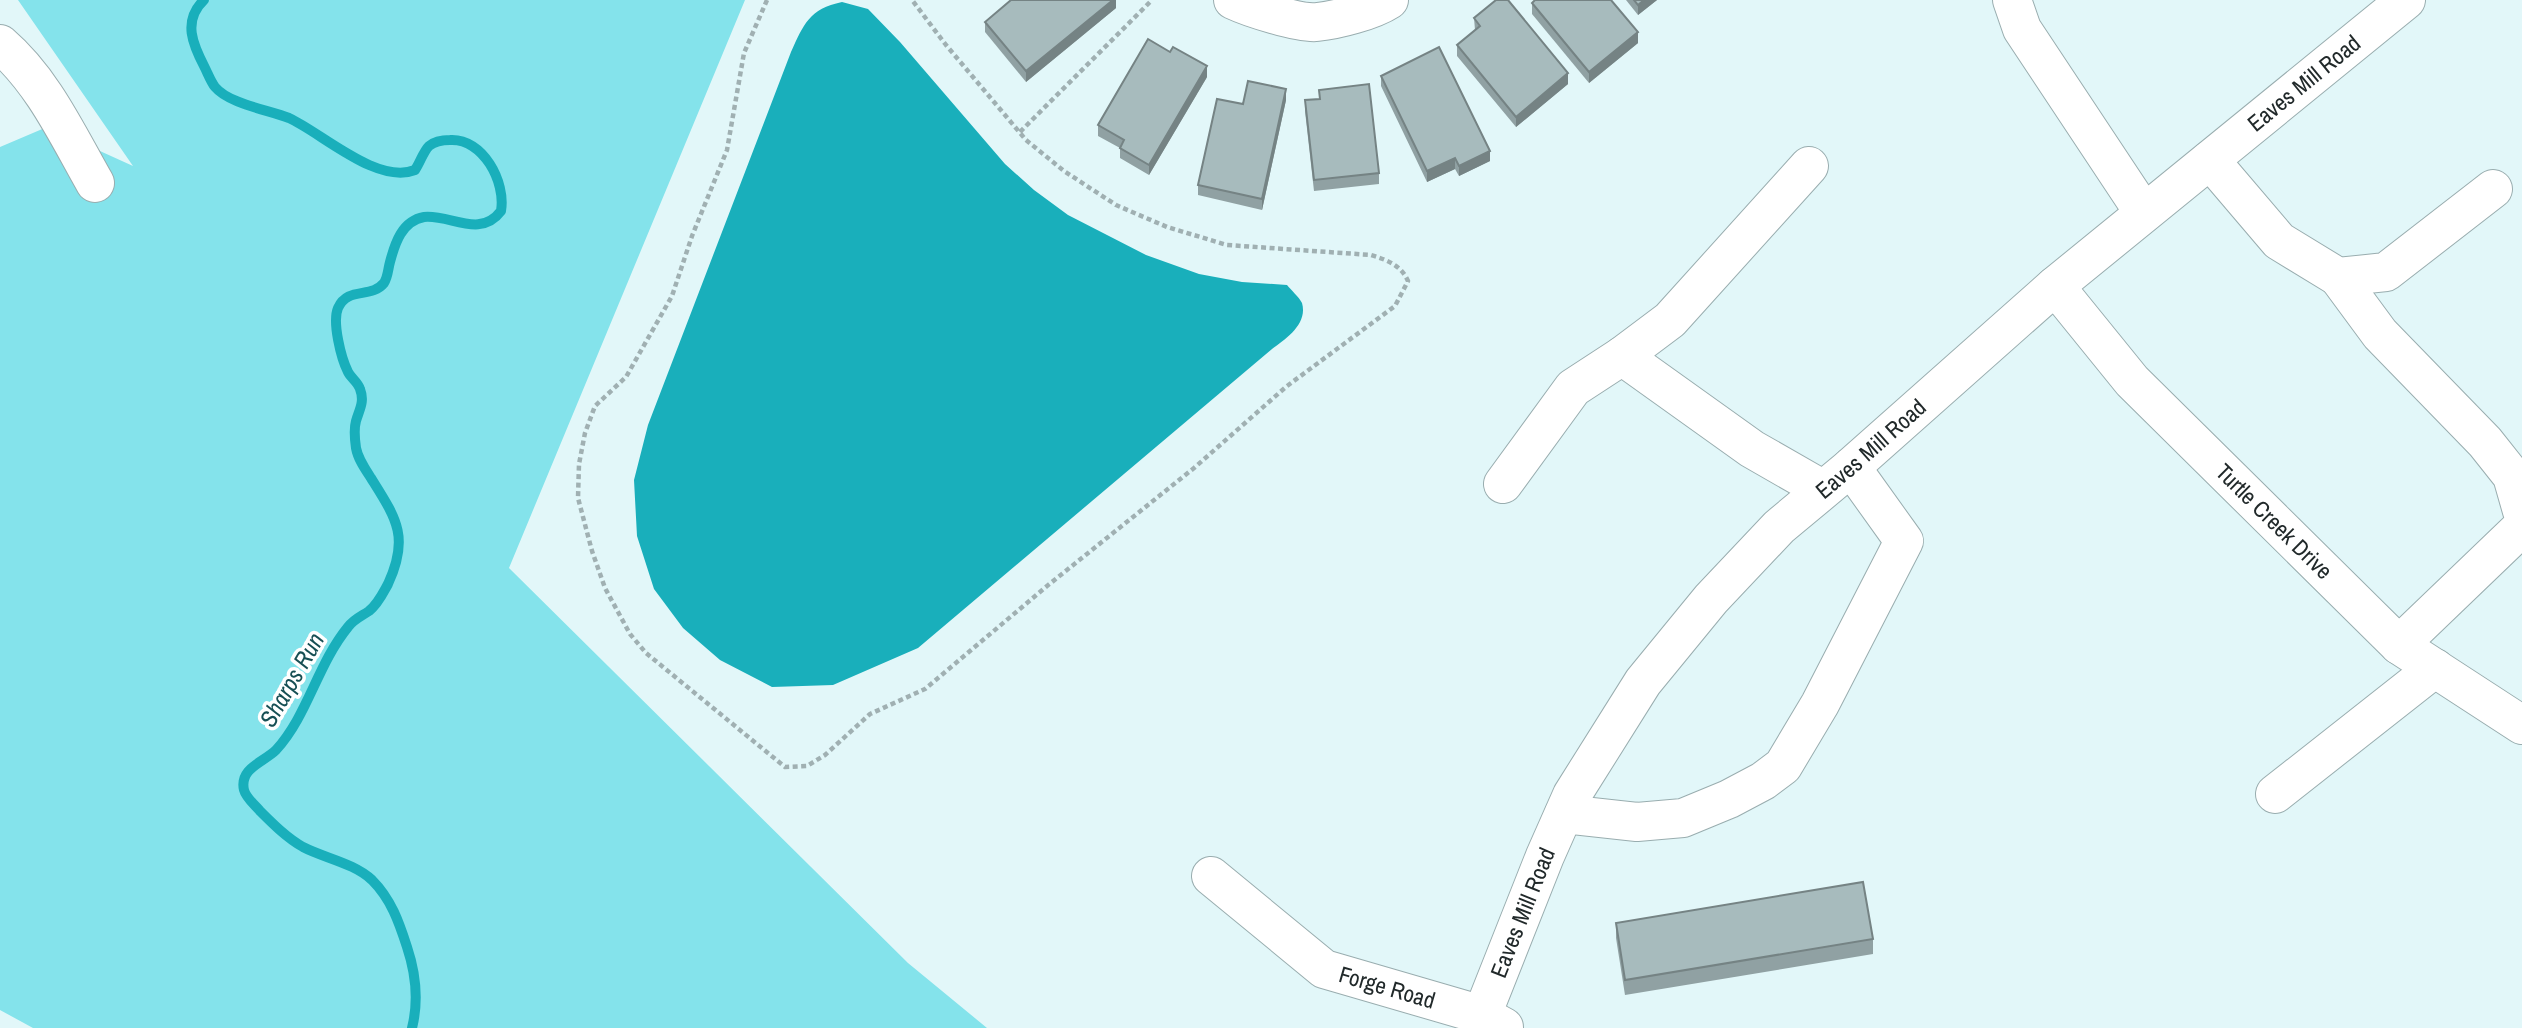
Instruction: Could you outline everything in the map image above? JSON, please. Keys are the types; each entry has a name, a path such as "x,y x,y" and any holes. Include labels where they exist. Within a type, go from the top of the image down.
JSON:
{"street":[{"path":"1233,0 1253,9 1314,23 1378,7 1389,0"},
{"path":"2012,0 2022,29 2144,213"},
{"name":"Eaves Mill Road","path":"1494,1021 1545,856 1572,795 1643,682 1719,590 1779,527 2054,286 2406,0"},
{"path":"0,44 20,61 39,85 95,183"},
{"path":"2210,160 2279,241 2338,277 2380,334 2486,442 2512,476 2522,511"},
{"path":"1503,484 1573,388 1670,320 1809,166"},
{"path":"2338,277 2386,272 2493,189"},
{"name":"Turtle Creek Drive","path":"2054,286 2132,381 2399,645 2522,725"},
{"path":"1564,814 1637,822 1683,818 1741,793 1783,766 1820,704 1904,541 1836,478 1752,449 1622,356"},
{"path":"2399,645 2522,527"},
{"path":"2275,794 2435,668"},
{"name":"Forge Road","path":"1211,876 1324,969 1494,1021"}],"path":[{"path":"767,0 744,53 727,150 692,236 672,296 626,377 595,406 585,433 579,464 578,498 605,588 630,634 646,653 785,767 807,766 825,755 870,714 925,689 1047,586 1194,468 1287,386 1395,306 1408,281 1404,272 1389,261 1371,255 1227,245 1167,227 1116,205 1065,171 1020,132 946,45 912,0"},
{"path":"1020,132 1152,0"}],"shaded area":[{"path":"18,0 745,0 509,568 908,963 987,1028 33,1028 0,1010 0,147 47,127 133,166"},
{"path":"842,2 868,9 900,42 1005,164 1068,215 1146,255 1199,274 1242,282 1287,285 1301,301 1303,311 1299,324 1289,336 918,648 833,685 772,687 720,660 683,628 654,589 637,536 634,480 648,425 791,52 809,19 822,9"}],"building":[{"path":"1011,0 1113,0 1026,71 985,22"},
{"path":"1496,0 1508,0 1568,73 1516,117 1457,45 1480,26 1474,18"},
{"path":"1535,0 1611,0 1638,32 1589,72 1532,3"},
{"path":"1148,39 1170,52 1173,47 1207,66 1149,165 1120,148 1124,140 1098,125"},
{"path":"1439,47 1490,151 1459,166 1455,158 1427,171 1381,76"},
{"path":"1248,81 1286,89 1262,199 1198,185 1217,99 1243,104"},
{"path":"1369,84 1379,173 1314,180 1305,100 1320,99 1319,90"},
{"path":"1863,882 1873,939 1625,980 1616,923"}],"waterway":[{"name":"Sharps Run","path":"204,0 193,16 192,33 210,78 221,93 239,102 289,118 350,155 384,170 400,173 415,170 431,144 444,140 462,141 482,154 490,164 500,187 501,211 484,223 464,223 434,217 424,217 410,223 397,240 384,283 373,291 348,297 338,308 336,322 340,349 348,372 358,384 362,398 355,427 357,452 397,528 399,540 395,568 375,605 350,624 337,642 287,736 276,750 249,771 243,782 249,799 286,835 303,847 365,874 384,895 397,920 413,967 416,997 412,1028"}]}
